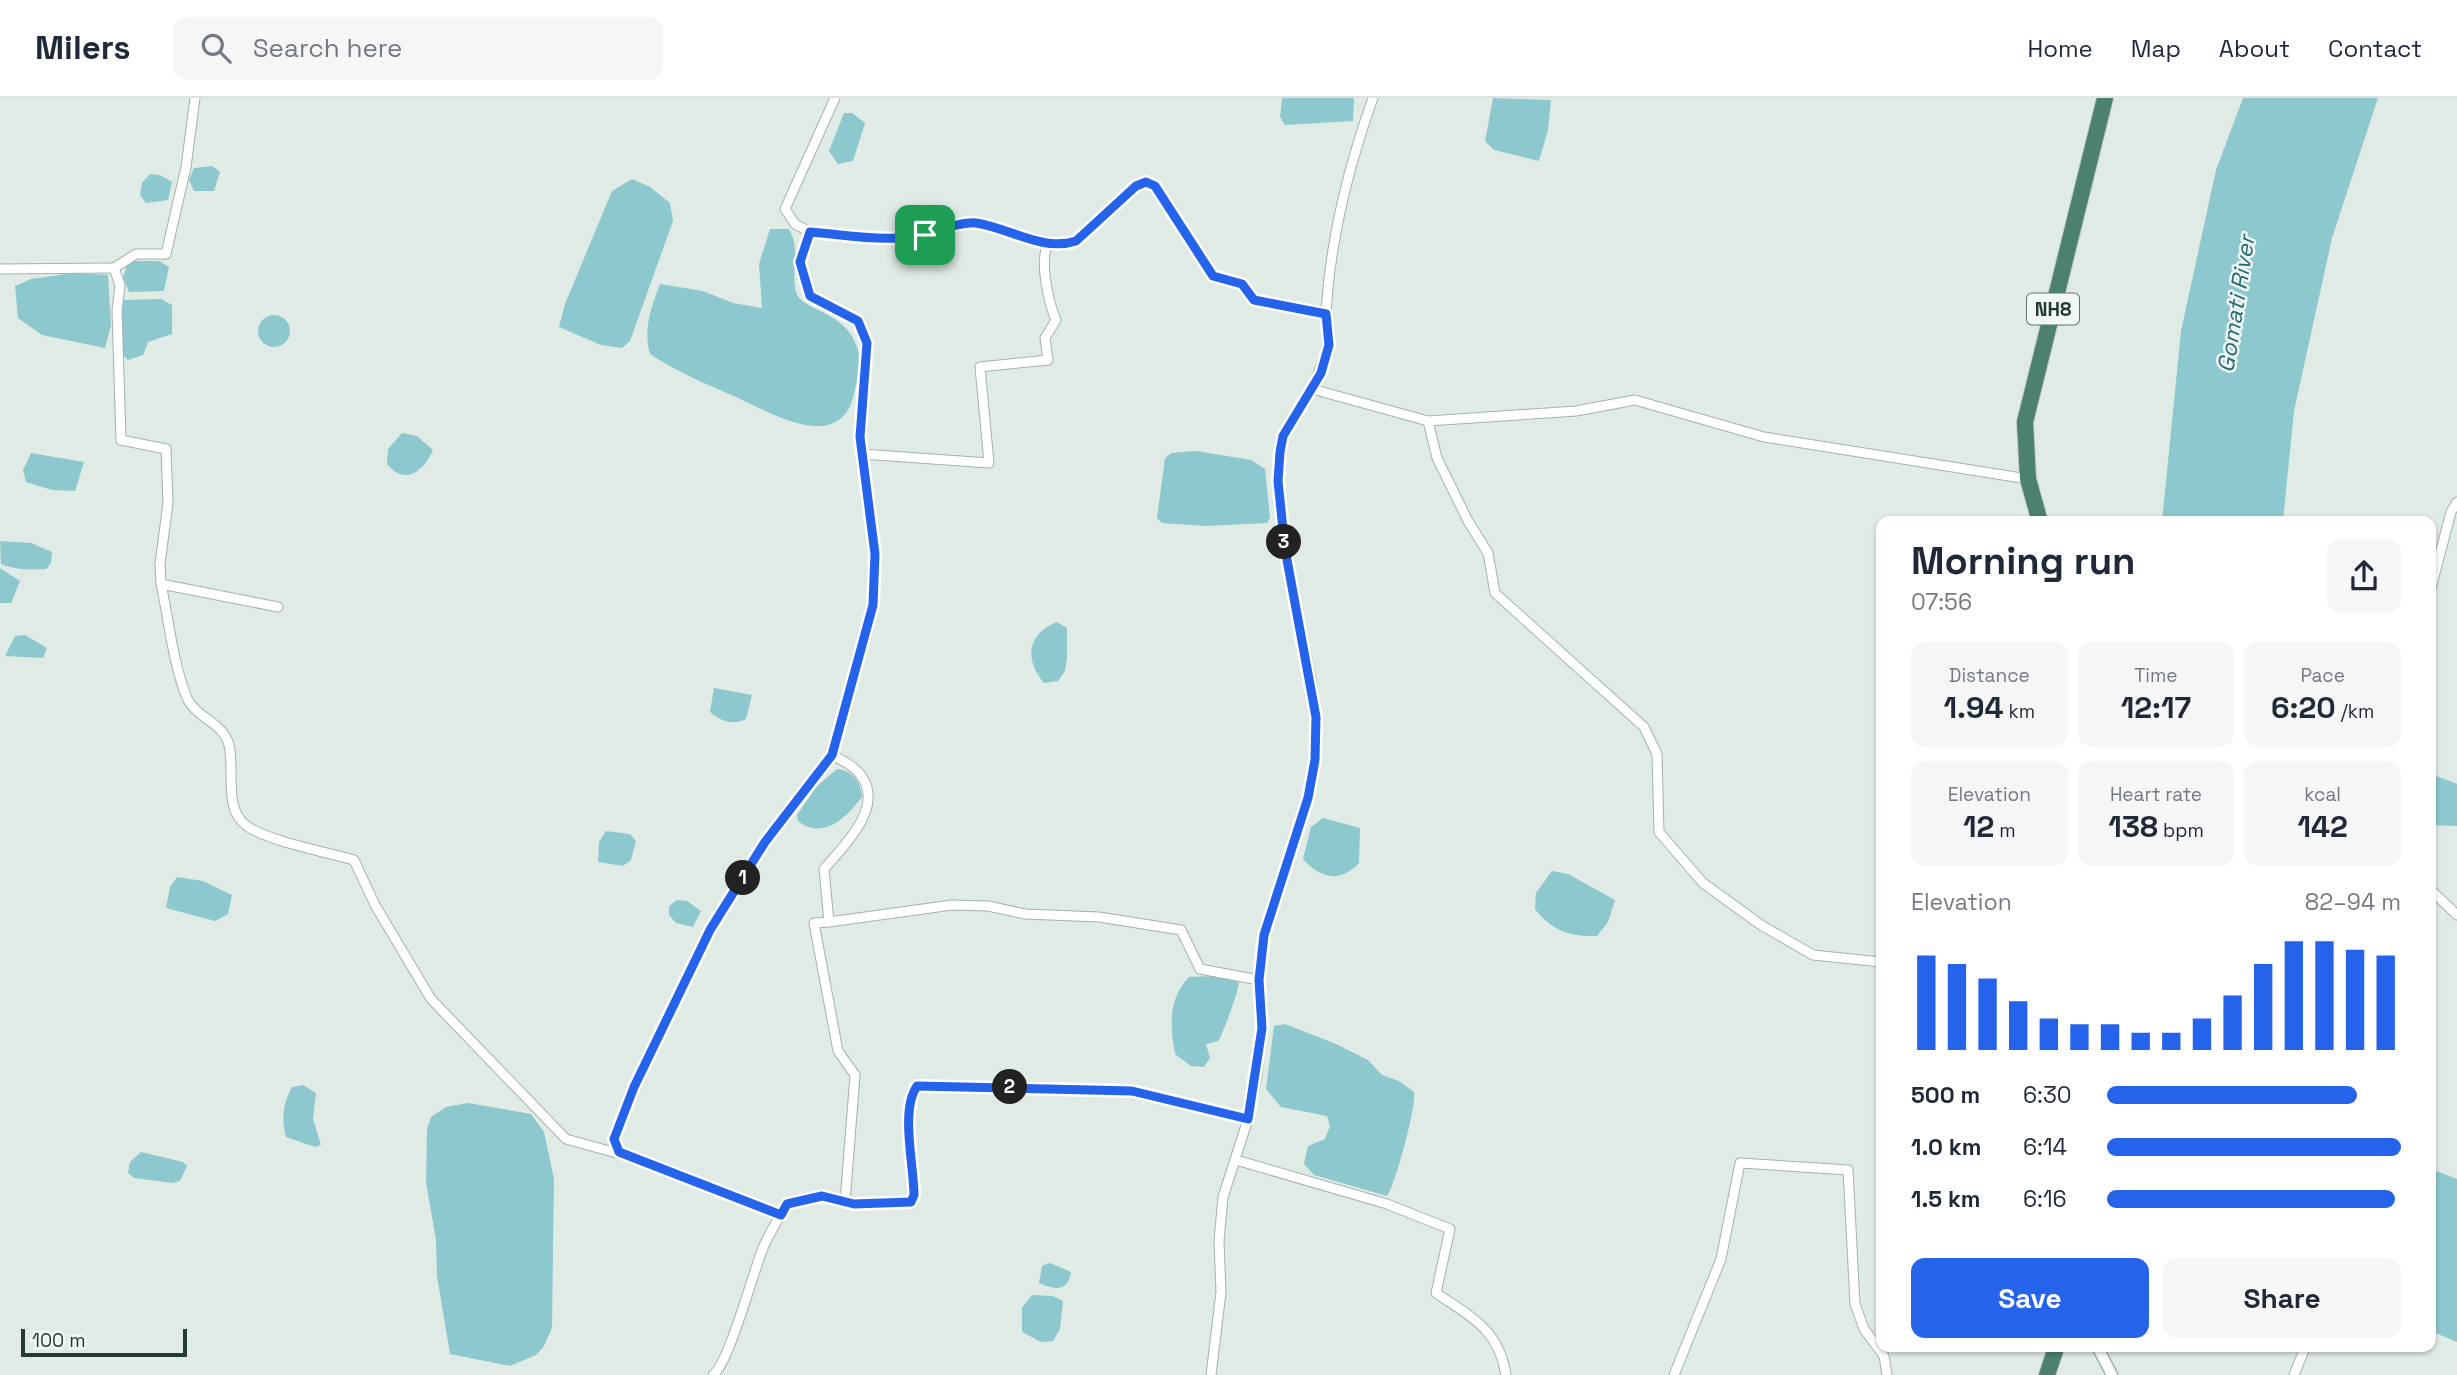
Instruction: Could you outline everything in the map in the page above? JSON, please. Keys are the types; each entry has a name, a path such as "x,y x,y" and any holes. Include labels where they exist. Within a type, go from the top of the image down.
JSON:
{"highway":[{"name":"NH8","path":"2038,516 2028,480 2025,422 2105,98"},
{"path":"2047,1375 2055,1352"}],"street":[{"path":"0,270 114,268 136,254 166,254 188,154 195,98"},
{"path":"835,98 785,209 795,224 810,232 895,239 925,235 974,222 1049,244 1076,241 1136,186 1146,182 1155,186 1213,276 1242,284 1254,300 1326,314"},
{"path":"1211,1375 1222,1292 1219,1241 1223,1196 1248,1119 1262,1028 1259,980 1264,935 1304,810 1315,760 1316,717 1311,679 1285,549 1278,481 1283,436 1312,388 1329,345 1326,314 1328,262 1343,196 1373,98"},
{"path":"627,1156 615,1147 614,1139 634,1087 710,930 765,842 832,755 873,605 875,554 860,437 867,343 858,321 810,296 800,262 810,232"},
{"path":"862,454 989,463 980,367 1048,360 1045,338 1056,320 1045,266 1049,244"},
{"path":"114,268 120,285 117,311 121,440 166,449 168,503 160,564 161,584 188,701 221,729 229,744 232,802 238,817 247,827 264,834 354,860 375,905 413,971 444,1013 566,1139 627,1156 781,1215"},
{"path":"1312,388 1428,421 1576,411 1635,400 1764,437 2028,480"},
{"path":"1428,421 1437,458 1468,521 1488,553 1495,593 1644,727 1657,754 1659,832 1703,883 1761,925 1813,955 1876,961"},
{"path":"2436,569 2451,512 2457,502"},
{"path":"161,584 278,607"},
{"path":"829,922 824,869 855,835 868,800 864,781 858,771 832,755"},
{"path":"2436,895 2457,915"},
{"path":"845,1202 855,1074 838,1051 814,923 952,905 988,906 1024,914 1099,917 1181,930 1200,969 1259,980"},
{"path":"713,1375 719,1371 735,1333 742,1301 764,1244 787,1204 822,1196 845,1202 911,1202 914,1195 909,1139 910,1096 917,1086 1132,1091 1248,1119"},
{"path":"1236,1160 1387,1204 1450,1229 1436,1293 1481,1324 1503,1352 1506,1375"},
{"path":"1674,1375 1721,1259 1740,1163 1848,1170 1855,1304 1864,1329 1876,1345"},
{"path":"1881,1352 1887,1375"},
{"path":"2100,1352 2112,1375"},
{"path":"2294,1375 2303,1352"}],"water":[{"path":"1282,98 1354,98 1353,121 1285,125 1280,117"},
{"path":"1493,98 1551,100 1548,130 1539,161 1494,150 1485,141"},
{"name":"Gomati River","path":"2243,98 2378,98 2332,238 2294,411 2284,516 2162,516 2181,331 2216,170"},
{"path":"844,113 852,113 865,123 853,161 838,164 829,151"},
{"path":"212,166 220,172 214,191 194,191 189,180 194,168"},
{"path":"150,174 160,175 172,182 168,200 146,203 140,195 142,183"},
{"path":"632,179 650,187 670,203 673,221 630,341 622,348 601,345 559,327 565,304 612,191"},
{"path":"770,229 789,229 793,237 795,284 800,298 843,325 857,347 859,364 854,394 846,413 834,423 819,426 784,419 692,377 650,354 648,327 660,284 703,291 733,303 762,308 759,264"},
{"path":"135,261 159,261 169,267 164,291 129,292 123,277 127,265"},
{"path":"73,273 108,275 111,325 105,348 42,335 18,318 15,286 31,279"},
{"path":"161,299 172,305 172,334 148,342 143,355 128,360 121,354 122,300"},
{"path":"274,315 286,319 290,331 286,343 274,347 262,343 258,331 262,319"},
{"path":"402,433 417,436 433,450 425,464 408,475 394,471 387,464 388,449"},
{"path":"1196,451 1251,460 1265,469 1270,517 1267,523 1205,526 1162,523 1157,518 1165,458 1171,453"},
{"path":"31,453 84,462 75,491 52,490 26,482 23,470"},
{"path":"0,541 31,543 52,552 51,563 46,569 1,564"},
{"path":"0,568 20,581 11,603 0,603"},
{"path":"1057,622 1067,628 1065,671 1058,681 1044,683 1033,665 1032,648 1040,633"},
{"path":"25,635 47,648 43,658 5,656 15,636"},
{"path":"714,688 752,695 746,719 727,722 710,712"},
{"path":"837,769 848,772 855,778 862,797 834,824 807,827 798,821 797,815 817,786"},
{"path":"2436,776 2457,784 2457,826 2436,825"},
{"path":"1323,818 1360,828 1359,863 1345,874 1324,874 1303,859 1311,827"},
{"path":"606,831 630,834 636,841 631,860 623,866 598,862 599,842"},
{"path":"1552,871 1568,874 1615,900 1608,922 1597,936 1563,931 1548,923 1535,909 1536,893"},
{"path":"177,877 203,881 232,895 228,914 215,921 166,908 170,887"},
{"path":"677,900 687,901 701,911 693,927 676,923 669,915 669,906"},
{"path":"1213,976 1239,982 1238,987 1218,1041 1206,1044 1210,1058 1204,1067 1191,1066 1175,1054 1172,1033 1174,1004 1182,985 1189,977"},
{"path":"1285,1024 1368,1060 1382,1075 1399,1081 1414,1092 1405,1145 1387,1196 1314,1175 1304,1164 1308,1146 1325,1139 1330,1126 1327,1116 1281,1107 1266,1089 1274,1026"},
{"path":"303,1085 316,1093 313,1119 321,1145 315,1147 286,1137 284,1130 283,1117 289,1093 292,1087"},
{"path":"468,1103 531,1114 544,1132 554,1179 552,1328 544,1346 536,1355 510,1366 450,1354 437,1276 436,1240 426,1182 427,1129 431,1117 446,1107"},
{"path":"141,1152 183,1162 187,1166 180,1181 173,1183 134,1178 128,1173 130,1162"},
{"path":"2436,1171 2457,1179 2457,1342 2436,1333"},
{"path":"1050,1263 1071,1272 1067,1283 1060,1288 1039,1283 1042,1266"},
{"path":"1032,1295 1053,1296 1063,1301 1060,1329 1053,1341 1041,1342 1022,1332 1022,1308"}],"route":[{"path":"1146,182 1155,186 1213,276 1242,284 1254,300 1326,314 1329,345 1321,373 1283,436 1278,481 1285,549 1311,679 1316,717 1315,760 1308,798 1284,881 1264,935 1259,980 1262,1028 1257,1076 1248,1119 1132,1091 917,1086 910,1096 909,1139 914,1171 914,1195 911,1202 854,1204 822,1196 787,1204 781,1215 627,1156 615,1147 614,1139 634,1087 710,930 765,842 799,794 832,755 873,605 875,554 860,437 867,343 858,321 810,296 803,280 800,262 810,232 895,239 925,235 974,222 1043,243 1066,244 1076,241 1136,186 1146,182"}]}
